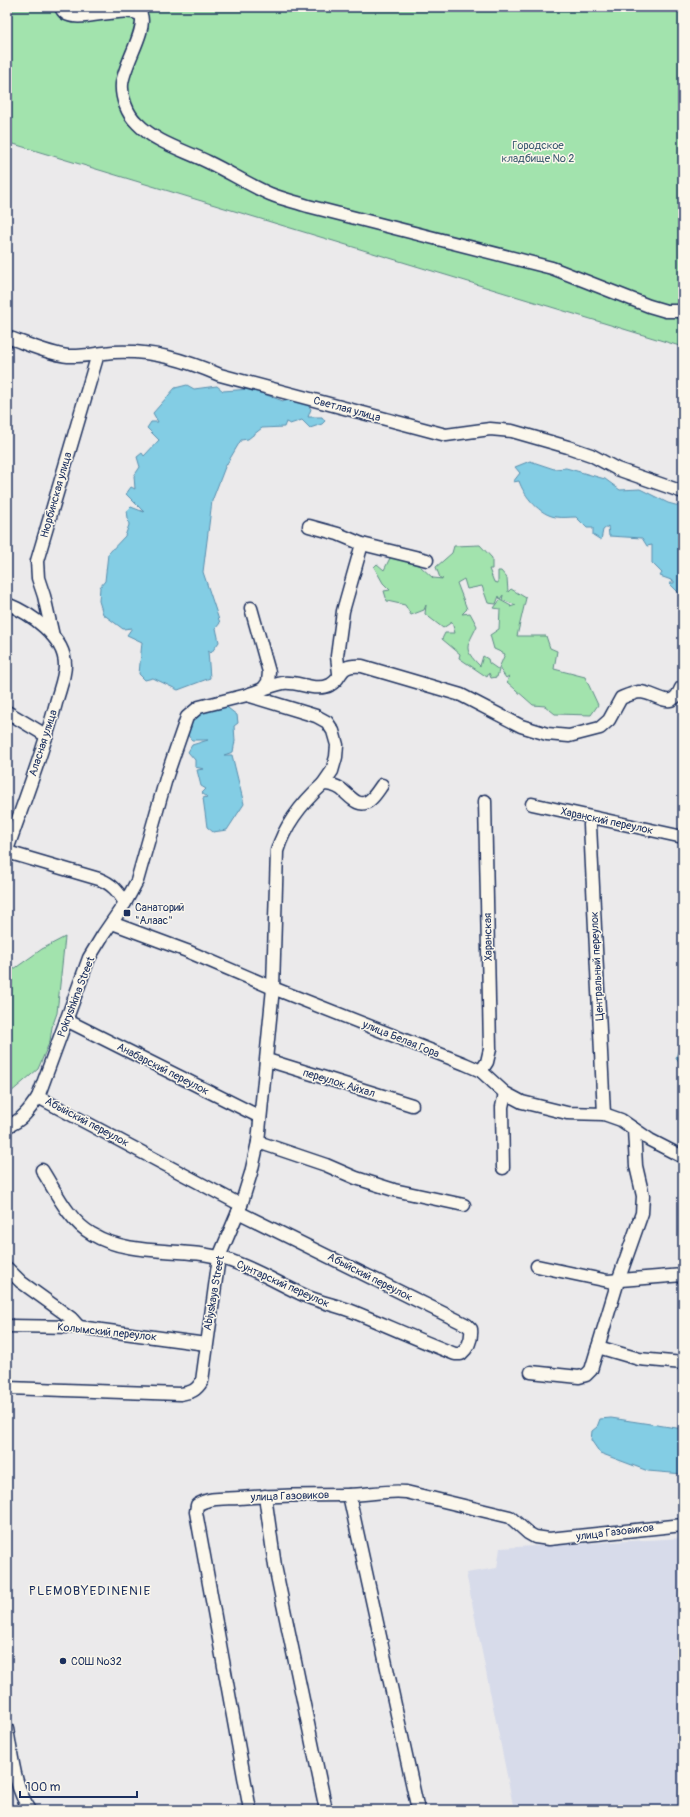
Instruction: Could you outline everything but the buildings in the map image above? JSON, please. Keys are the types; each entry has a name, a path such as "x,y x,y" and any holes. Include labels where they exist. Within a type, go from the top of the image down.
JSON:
{"street":[{"path":"62,7 63,12 68,16 79,18 130,11 141,15 143,26 126,65 122,85 123,97 128,110 136,123 165,144 208,162 271,194 308,206 546,266 649,306 666,311 683,311"},
{"name":"Светлая улица","path":"7,338 66,356 141,353 183,360 220,375 446,435 490,429 512,431 568,447 617,469 683,492"},
{"name":"Нюрбинская улица","path":"53,636 38,578 37,561 98,354"},
{"path":"309,526 338,534 362,544 427,560"},
{"path":"247,695 284,683 320,687 330,685 336,680 339,673 337,656 342,611 362,544"},
{"path":"7,604 29,616 53,636"},
{"path":"251,608 269,672 268,682 263,689"},
{"name":"Аласная улица","path":"53,636 60,647 66,665 47,736 7,851 109,883 117,890 125,903"},
{"path":"339,673 352,665 362,666 461,695 521,726 547,734 568,736 600,728 609,720 621,698 638,692 652,694 664,701 672,701 678,696 681,688"},
{"name":"Pokryshkina Street","path":"7,1126 19,1120 30,1109 38,1097 89,958 125,903 137,881 187,717 199,707 247,695"},
{"name":"Abiyskaya Street","path":"7,1388 141,1393 192,1392 202,1381 219,1257 239,1208 251,1173 258,1142 274,988 277,851 281,838 294,816 306,799 323,784 332,771 336,758 337,745 333,731 327,722 292,707 247,695"},
{"path":"7,712 47,736"},
{"path":"323,784 332,785 341,789 355,801 363,803 370,801 382,785"},
{"name":"Харанская","path":"481,1071 487,1062 490,1049 485,801"},
{"name":"Харанский переулок","path":"532,804 683,837"},
{"name":"Центральный переулок","path":"591,818 590,826 604,1114"},
{"name":"улица Белая Гора","path":"112,923 187,951 274,988 481,1071 505,1093 522,1102 567,1113 604,1114 620,1120 650,1140 683,1157"},
{"name":"Анабарский переулок","path":"66,1020 260,1117"},
{"name":"переулок Айхал","path":"267,1060 412,1105"},
{"path":"503,1168 502,1107 505,1093"},
{"name":"Абыйский переулок","path":"38,1097 239,1208 466,1325 471,1329 469,1342 461,1354 455,1354"},
{"path":"531,1372 579,1377 586,1376 591,1370 618,1281 642,1213 643,1196 636,1166 634,1129"},
{"path":"258,1142 326,1165 356,1178 394,1190 464,1205"},
{"name":"Сунтарский переулок","path":"42,1170 73,1218 93,1235 141,1249 207,1254 219,1257 261,1273 307,1296 352,1311 422,1342 455,1354"},
{"path":"538,1266 608,1281 683,1275"},
{"path":"7,1268 21,1282 71,1318 78,1327"},
{"name":"Колымский переулок","path":"7,1326 78,1327 206,1344"},
{"path":"598,1347 639,1359 683,1363"},
{"name":"улица Газовиков","path":"250,1810 196,1512 197,1505 203,1501 265,1496 349,1495 390,1491 406,1492 510,1517 528,1533 535,1537 549,1539 683,1525"},
{"path":"349,1495 418,1810"},
{"path":"265,1496 275,1566 326,1810"},
{"path":"7,1729 16,1777 21,1794 30,1810"}],"shaded area":[{"path":"683,1538 683,1810 514,1810 466,1573 497,1568 500,1548"}],"green space":[{"name":"Городское кладбище № 2","path":"7,7 683,7 683,347 7,142"},
{"path":"480,545 492,558 492,569 489,569 494,582 498,583 498,571 501,571 507,578 508,592 511,589 526,598 517,636 546,636 550,648 557,651 554,669 585,677 598,705 591,715 555,714 545,706 533,705 507,682 509,676 506,678 499,668 505,654 494,649 490,635 499,629 500,609 494,608 500,600 511,606 510,607 516,605 502,600 503,595 500,599 499,596 496,604 488,603 482,586 467,589 464,579 457,583 467,609 462,614 470,613 477,626 469,643 469,651 474,660 480,666 483,656 488,659 489,663 499,670 497,677 491,678 489,673 487,677 459,658 460,654 442,639 445,633 455,633 452,622 443,628 425,614 426,605 424,610 411,615 405,605 387,601 384,591 390,590 383,583 374,567 377,564 384,570 391,556 420,566 433,578 443,579 440,578 436,567 452,553 454,546"},
{"path":"65,937 57,1013 52,1027 50,1041 38,1069 7,1094 7,974 42,949"}],"water":[{"path":"187,385 194,389 217,386 223,391 250,389 283,401 292,395 303,399 311,409 308,417 322,417 325,421 322,424 310,428 302,420 290,424 286,422 284,427 262,428 248,439 241,440 225,467 212,501 203,572 220,623 216,628 219,642 211,653 208,651 210,678 178,690 153,678 145,680 139,674 142,642 127,635 132,628 123,629 103,614 99,601 100,587 105,581 108,554 125,536 129,525 127,511 131,507 144,512 126,494 131,487 135,489 134,476 140,467 137,457 142,453 144,456 159,440 147,428 151,422 158,422 153,413 175,388"},
{"path":"530,461 554,469 566,468 605,479 620,490 640,489 668,503 683,507 683,597 669,583 674,583 674,581 660,576 662,573 652,563 652,545 647,546 642,538 609,536 608,526 603,530 601,540 593,535 593,528 587,528 576,517 556,517 544,513 533,504 521,487 519,481 513,482 520,473 515,467"},
{"path":"224,705 237,715 238,723 234,726 235,741 233,752 224,755 232,755 244,804 227,830 213,832 207,827 203,798 207,797 202,793 206,789 201,786 197,770 204,769 195,767 195,760 188,752 192,745 208,740 192,740 187,731 196,714"},
{"path":"683,1035 683,1069 676,1058"},
{"path":"611,1418 683,1429 683,1474 648,1471 600,1453 591,1440 592,1431 597,1427 600,1419"}],"place":[{"name":"Санаторий \"Алаас\"","path":"127,913"},
{"name":"СОШ №32","path":"63,1661"}],"district":[{"name":"PLEMOBYEDINENIE","path":"90,1591"}]}
